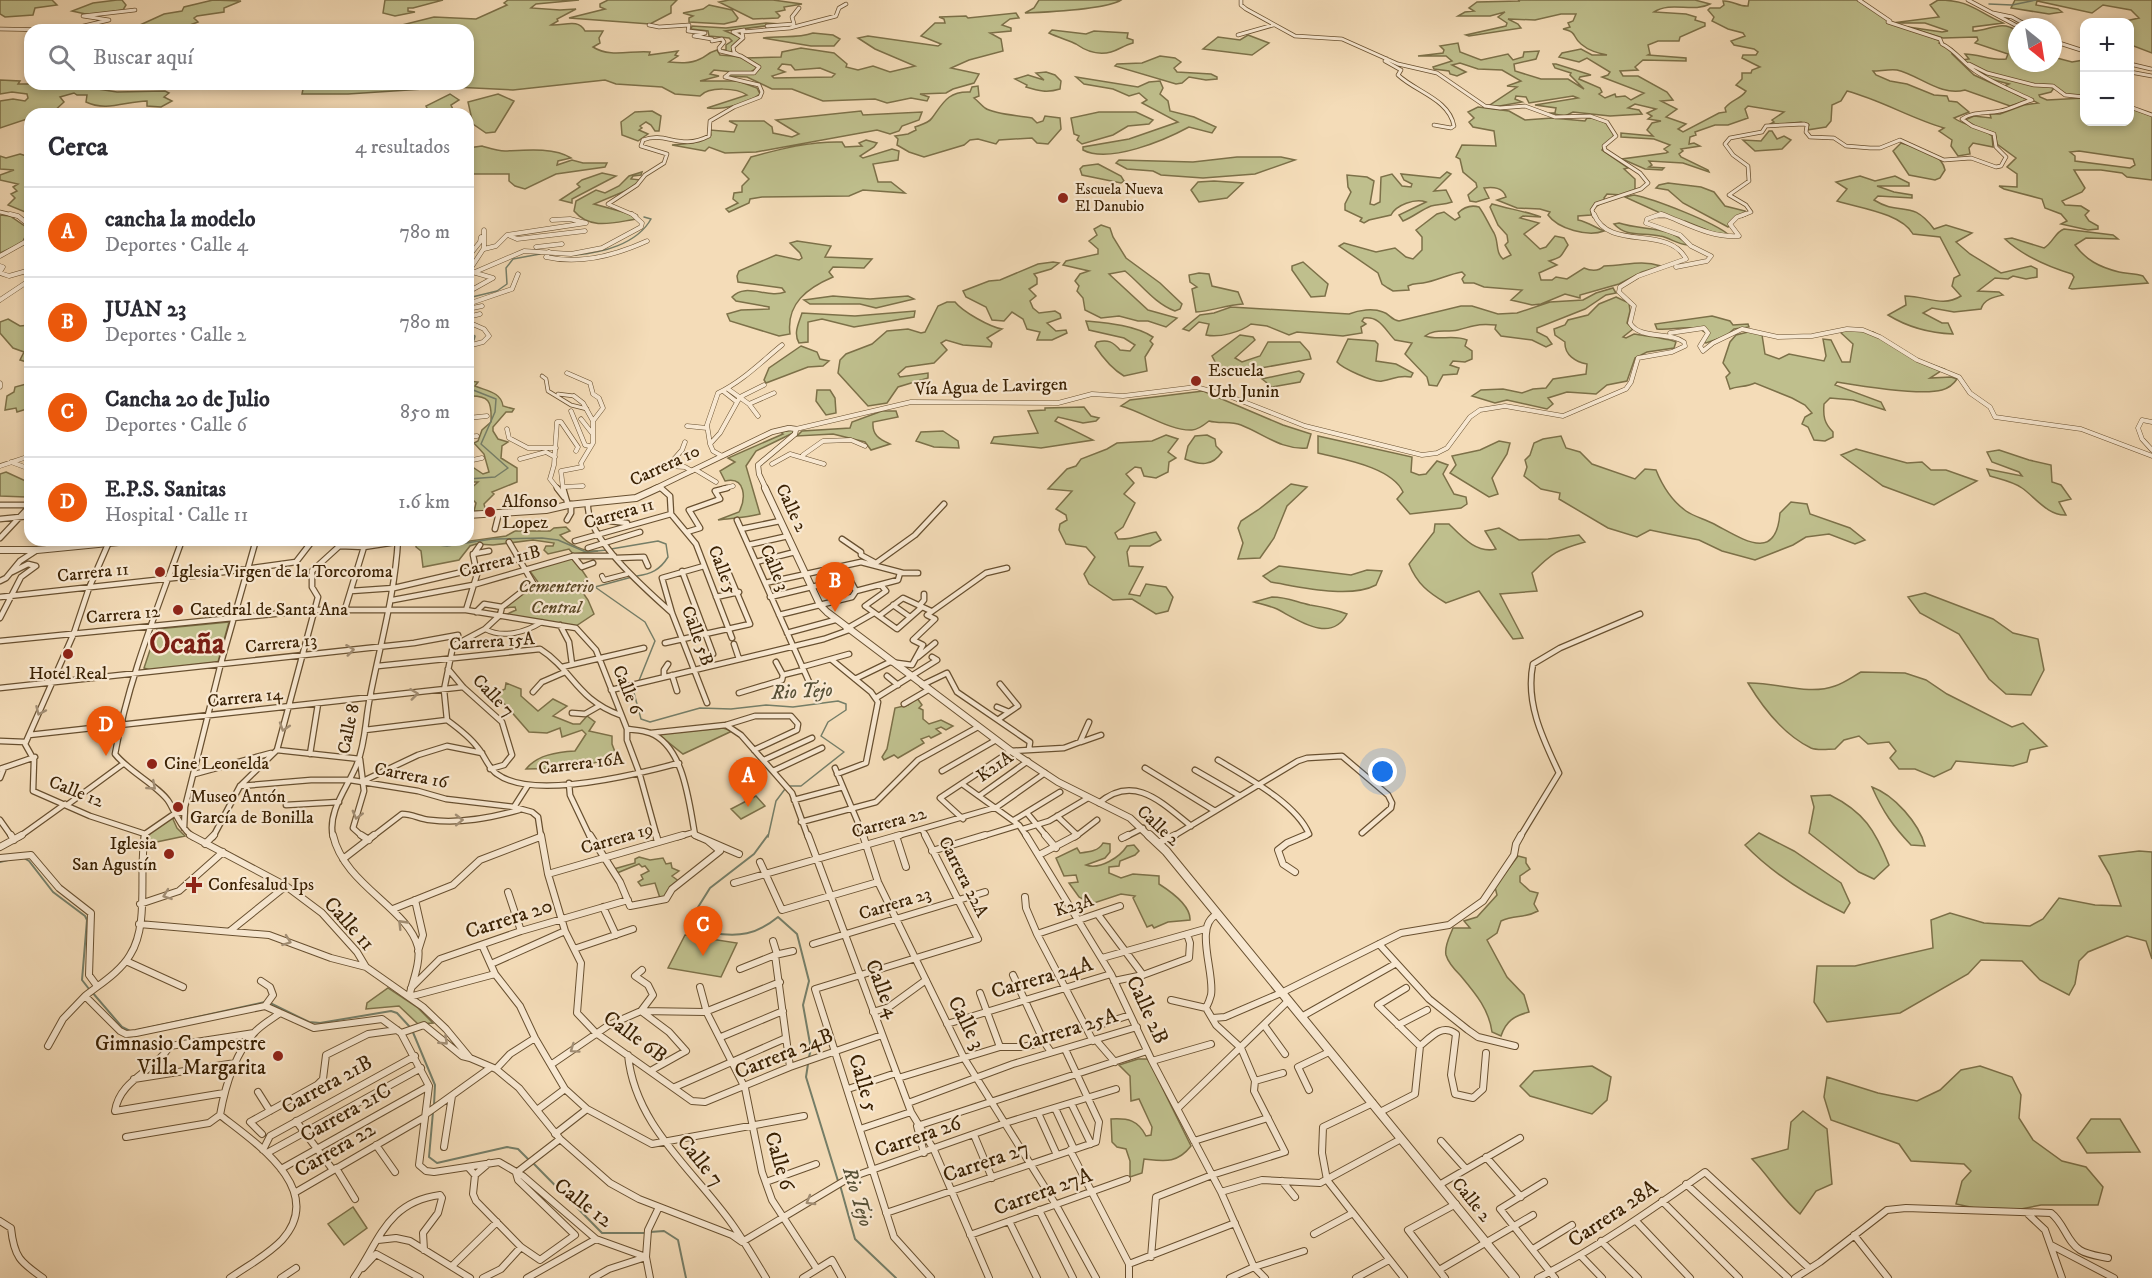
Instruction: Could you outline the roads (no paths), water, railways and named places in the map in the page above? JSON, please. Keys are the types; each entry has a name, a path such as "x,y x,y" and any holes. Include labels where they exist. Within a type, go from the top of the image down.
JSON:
{"street":[{"path":"1240,0 1241,5 1273,25 1300,38 1342,39 1387,59 1442,75 1485,106 1500,108 1525,106 1555,117 1590,116 1607,122 1616,136 1604,146 1605,150 1640,173 1648,183 1641,189 1596,204 1592,210 1594,219 1607,231 1654,239 1674,247 1686,257 1683,262 1638,276 1618,291 1634,306 1630,326 1636,331 1678,333 1704,328 1708,333 1700,346 1703,351 1713,343 1742,329 1778,337 1812,336 1847,329 1863,330 1880,337 1917,360 1959,377 1970,393 1990,407 1995,417 2081,429 2152,456"},
{"path":"1667,267 1707,261 1711,256 1691,246 1680,235 1646,223 1647,219 1662,214 1678,223 1733,237 1739,236 1730,224 1737,217 1751,212 1746,205 1729,195 1749,181 1748,166 1732,155 1726,142 1730,138 1762,132 1766,126 1804,124 1807,125 1806,134 1810,137 1834,138 1846,146 1880,148 1900,140 1944,160 1971,158 1995,167 2001,166 2006,157 1996,148 1994,134 1972,126 1962,119 1969,114 2002,111 2032,100 1978,74 1953,54 1951,48 1942,44 1940,39 1888,22 1890,21 1859,0"},
{"path":"1968,0 2008,21"},
{"path":"743,38 741,32 743,31 790,28 833,17 846,4"},
{"path":"743,38 733,31 774,25 792,25 792,17 799,8"},
{"path":"92,24 109,20 83,16 135,10"},
{"path":"1992,13 2012,18"},
{"path":"649,24 652,27 661,28 688,25 688,31 705,33 694,36 712,39 712,41 721,38 724,40 718,50 722,53 741,56"},
{"path":"1238,35 1273,25"},
{"path":"0,29 24,30"},
{"path":"19,30 24,30"},
{"path":"530,250 570,254 593,251 616,242 641,227 642,223 637,216 608,204 637,185 645,175 664,163 667,154 640,144 648,136 655,135 679,143 700,140 709,135 710,121 727,108 760,97 762,92 759,85 725,77 730,73 754,73 759,69 734,52 733,47 743,38"},
{"path":"2062,44 2080,49"},
{"path":"1387,59 1384,60 1401,70 1398,75 1408,85 1434,98 1453,118 1454,126 1451,128 1434,124"},
{"path":"1966,63 1987,73 2034,85 2053,86 2065,95 2080,96"},
{"path":"2134,65 2151,69"},
{"path":"2134,73 2152,76"},
{"path":"2134,108 2152,115"},
{"path":"0,212 18,216 24,221"},
{"path":"483,243 495,246 507,235 586,223 570,219 552,220"},
{"path":"474,259 483,243 484,230"},
{"path":"507,235 517,239 585,231"},
{"path":"536,247 545,236"},
{"path":"549,252 546,257 556,260 587,258 625,251 647,240"},
{"path":"0,256 24,243"},
{"path":"474,251 483,243"},
{"path":"474,272 536,247 562,244"},
{"path":"0,266 3,267 0,272 9,276 24,272"},
{"path":"474,272 493,278 474,288"},
{"path":"474,302 512,289 518,274"},
{"path":"0,300 24,284"},
{"path":"474,308 482,306"},
{"path":"474,316 480,314"},
{"path":"474,325 483,329 489,336 483,342 474,344"},
{"name":"Vía Agua de Lavirgen","path":"796,429 891,406 929,401 1058,402 1092,394 1123,396 1185,388 1207,389 1300,425 1420,455 1445,450 1452,446 1464,421 1472,413 1484,408 1496,405 1521,406 1562,417 1626,389 1632,382 1633,365 1638,358 1672,352 1685,345 1677,336 1650,333"},
{"name":"Carrera 10","path":"711,444 707,428 708,415 717,393 739,383 754,367 782,345"},
{"path":"564,497 561,471 581,468 589,446 593,443 593,421 603,408 592,391 590,383 567,373"},
{"path":"542,376 546,378 548,391 574,396 588,409 589,418 593,421"},
{"path":"722,456 713,451 711,444 720,433 740,397 764,386"},
{"path":"726,390 740,397 758,416"},
{"path":"726,390 737,402"},
{"path":"748,404 774,393"},
{"path":"557,394 574,408 588,409"},
{"path":"571,411 585,444 589,446"},
{"path":"474,417 487,416"},
{"path":"581,419 585,428 592,431"},
{"path":"2152,422 2142,420 2138,428 2142,439 2152,450"},
{"path":"567,520 571,513 569,504 550,479 554,471 556,448 554,433 559,421 576,444 576,451"},
{"path":"687,426 707,428"},
{"name":"Carrera 10","path":"474,515 546,510 569,504 636,498 772,432 789,428 796,429"},
{"path":"507,429 509,438 524,447 556,448"},
{"name":"Calle 2","path":"796,429 795,434 758,465 763,486 820,604 835,620 996,740 1045,773 1088,798 1130,818 1143,828 1158,843 1373,1103 1515,1278"},
{"path":"772,464 787,454 804,456 823,441 851,440 865,446"},
{"path":"685,442 682,450 668,466 685,467 716,482"},
{"path":"776,449 824,464"},
{"path":"520,459 546,452 555,457"},
{"path":"0,466 24,458"},
{"path":"474,460 482,458"},
{"path":"11,462 24,467"},
{"path":"563,487 583,486"},
{"path":"687,532 700,528 688,510 720,500 715,491 733,486"},
{"name":"Calle 5","path":"660,487 670,495 671,514 696,544 739,659"},
{"path":"588,503 587,515 628,574 672,613"},
{"path":"765,583 861,562 876,563 915,535 944,504"},
{"path":"0,505 24,506"},
{"path":"0,538 24,513"},
{"path":"495,529 499,513"},
{"name":"Carrera 11","path":"575,541 671,514"},
{"path":"0,519 24,518"},
{"path":"591,519 631,524"},
{"name":"Calle 3","path":"737,520 814,693"},
{"path":"741,529 780,521"},
{"path":"611,551 640,532"},
{"path":"748,546 788,536"},
{"path":"842,539 861,552 861,555 876,563 900,573 918,573"},
{"path":"450,658 453,646 485,629 500,615 502,608 533,583 509,542"},
{"path":"0,550 37,550 66,546"},
{"path":"0,741 25,742 29,735 74,633 89,588 108,546"},
{"path":"0,847 66,805 123,764 114,751 120,726 135,673 180,546"},
{"path":"184,828 184,812 210,715 220,663 254,546"},
{"name":"Carrera 11","path":"0,597 247,570 296,562 308,546"},
{"path":"205,844 214,836 240,786 275,751 290,707 318,597 311,589 309,577 317,565 340,546 364,548 374,546"},
{"name":"Calle 8","path":"398,546 393,600 381,646 360,759 339,802 332,832 334,843 343,859 373,895 414,937 418,951"},
{"path":"473,554 480,546"},
{"path":"345,609 364,548"},
{"path":"588,548 644,556 648,566"},
{"path":"12,573 20,561 37,550"},
{"path":"473,554 489,551"},
{"name":"Carrera 11B","path":"393,600 473,585 573,555 611,551"},
{"path":"756,562 795,552"},
{"path":"466,610 477,569 473,554"},
{"path":"573,555 582,567 593,563"},
{"path":"351,591 394,588 518,559"},
{"path":"0,581 30,564 36,566 21,578 0,618"},
{"path":"704,566 682,571 713,654"},
{"path":"855,679 890,662 912,665 924,645 913,640 935,619 927,615 986,573 1006,568"},
{"name":"Calle 5B","path":"682,571 662,578 672,613 707,703"},
{"path":"778,615 852,597 856,591 898,580 900,573"},
{"path":"602,576 604,580 628,574"},
{"path":"665,643 750,624 739,591 729,574"},
{"path":"770,597 849,578 856,591"},
{"path":"881,585 886,591 865,606 897,628 920,607 924,594"},
{"path":"716,597 739,591"},
{"path":"611,690 840,635 903,598 931,611"},
{"path":"476,612 484,604 502,608"},
{"path":"893,605 910,616"},
{"name":"Carrera 12","path":"0,641 314,610 390,608 466,610 500,615"},
{"path":"1213,1018 1225,1017 1281,993 1401,933 1449,925 1483,900 1515,855 1516,844 1559,773 1532,708 1529,690 1533,664 1560,648 1640,614"},
{"name":"Calle 6","path":"500,615 576,628 591,644 599,658 627,729 627,740 639,772 658,842"},
{"path":"787,633 835,620"},
{"path":"485,629 490,633 499,634 526,629 543,622"},
{"path":"560,625 569,642 572,664"},
{"name":"Carrera 13","path":"0,688 302,656 458,635"},
{"path":"918,657 935,643"},
{"path":"533,692 542,682 572,664 644,648"},
{"name":"Carrera 15A","path":"378,666 540,649 552,656 584,695 599,706 620,716"},
{"path":"783,675 849,654"},
{"path":"832,660 876,698 937,660 932,657"},
{"name":"Calle 7","path":"447,720 444,690 450,658"},
{"path":"739,693 784,680 776,662"},
{"path":"664,677 664,670 668,664"},
{"name":"Calle 7","path":"448,669 502,722 511,748 508,749 512,756 504,765 490,769"},
{"path":"904,704 947,673 957,692 1030,742 1029,749"},
{"path":"672,675 677,691"},
{"path":"887,676 898,685"},
{"path":"999,720 1018,706 1000,684"},
{"name":"Carrera 14","path":"29,735 464,687"},
{"name":"Calle 3","path":"876,698 878,709 866,763 857,768 836,771 867,844 878,882 964,1058 1056,1205 1096,1278"},
{"path":"310,754 318,704"},
{"path":"572,714 585,714 599,706"},
{"path":"997,706 1009,712"},
{"path":"627,729 651,733 726,725 755,716 788,715 798,724 797,730 754,750"},
{"path":"365,730 447,720 475,743 490,769"},
{"path":"1080,742 1089,722"},
{"name":"Calle 4","path":"726,725 735,729 792,793 911,1112 917,1126 934,1150 989,1278"},
{"path":"801,822 876,802 918,760 978,727"},
{"path":"651,733 675,754 679,763 694,835 739,855"},
{"path":"963,819 940,798 1011,750 1064,748 1101,735"},
{"path":"764,760 812,738"},
{"path":"942,771 996,740"},
{"name":"Calle 12","path":"25,742 36,765 33,791 90,816 145,834"},
{"path":"361,782 418,755 447,746 482,753"},
{"path":"772,771 822,748"},
{"path":"195,774 275,751 360,759 361,782 364,791 353,828 369,840"},
{"path":"1158,843 1191,826 1298,761 1307,758 1342,756 1388,795 1392,803 1391,808 1362,833"},
{"path":"0,778 2,768 34,758"},
{"path":"1218,760 1259,785 1309,829 1309,834 1304,838 1287,843 1278,850 1283,864 1295,872"},
{"name":"K21A","path":"979,796 1028,761"},
{"name":"Carrera 16A","path":"490,769 505,779 528,785 591,782 679,763"},
{"name":"Calle 11","path":"123,764 168,800 184,828 205,844 286,886 322,913 357,952 366,967 409,997 446,1029 470,1058 493,1068 519,1088 558,1136 610,1183 639,1199 732,1235 742,1242"},
{"path":"1145,768 1215,811"},
{"path":"1195,770 1240,796"},
{"name":"Carrera 22","path":"734,883 816,858 963,819 997,807 1045,773"},
{"name":"Carrera 16","path":"240,786 311,780 350,780 418,791 446,799 514,807 538,817 540,837"},
{"path":"569,783 570,795 603,859 620,882 628,900"},
{"name":"Calle 2B","path":"962,784 997,807 1018,825 1039,855 1076,920 1113,977 1152,1061 1221,1192 1254,1267 1265,1278"},
{"path":"514,807 528,785"},
{"path":"794,800 843,787"},
{"path":"1099,803 1113,791 1128,789 1154,799 1191,826"},
{"path":"1018,825 1027,813 1060,792"},
{"path":"932,851 1018,825 1038,826 1088,798"},
{"path":"286,805 339,802"},
{"path":"343,859 402,814 408,813 427,820 466,820 521,809"},
{"path":"48,1046 66,1014 132,954 138,937 140,861 145,834 174,814 184,812"},
{"path":"1027,813 1056,848"},
{"path":"1057,816 1077,835"},
{"path":"0,820 14,840"},
{"path":"1039,855 1056,848 1097,820"},
{"path":"1122,838 1143,828"},
{"name":"Carrera 22A","path":"915,958 978,939 922,829"},
{"name":"Carrera 19","path":"548,874 694,832"},
{"path":"896,836 906,867"},
{"path":"393,909 453,885 480,860 540,837 565,931 574,949 633,929"},
{"name":"Carrera 20","path":"411,988 440,959 562,918 628,900 630,906 666,899 672,889 720,851 708,842"},
{"path":"140,904 179,891 223,852"},
{"path":"0,858 31,855 59,888 91,913 89,975 91,991 120,1031 126,1034 266,1005 314,1028 382,1018 402,1031 429,1086 419,1165 423,1169 434,1172 489,1162 499,1162 516,1173 518,1180 575,1235 540,1260 521,1247 476,1201 473,1194 475,1175 489,1162"},
{"path":"760,861 782,910 878,882"},
{"path":"230,931 286,886"},
{"path":"508,892 521,931"},
{"name":"Carrera 23","path":"813,944 985,892"},
{"path":"1025,897 1026,908 1037,934 1087,1029 1115,1062"},
{"path":"416,900 424,943 418,951 409,997 495,974"},
{"name":"K23A","path":"1037,934 1076,920 1099,916 1120,906"},
{"path":"603,907 616,935"},
{"path":"1206,1008 1211,995 1211,985 1205,929 1210,918 1216,915"},
{"path":"1099,916 1143,975"},
{"path":"139,924 269,935 332,958 366,967"},
{"path":"1101,958 1205,929"},
{"path":"491,964 565,931"},
{"name":"Carrera 24A","path":"947,1024 1023,999 1067,988 1113,977 1143,975 1189,958 1190,943 1187,934"},
{"path":"773,941 790,1067"},
{"path":"482,945 495,974 520,1006 535,1038 565,1089 587,1109 652,1144 804,1116"},
{"path":"1379,945 1429,999 1478,1038 1515,1046"},
{"name":"Calle 6B","path":"574,949 580,963 577,1013 596,1033 698,1103"},
{"path":"740,969 776,954 793,951"},
{"path":"859,975 915,958"},
{"path":"126,961 183,987"},
{"path":"1301,1017 1395,963"},
{"path":"552,1064 596,1033 647,1006 653,995 648,985 636,976 642,970"},
{"name":"Calle 5","path":"859,975 815,989 894,1237 931,1278"},
{"path":"1013,975 1044,1042 1051,1052"},
{"path":"873,1012 889,1007 926,980"},
{"path":"261,981 270,987 272,997 266,1005"},
{"path":"641,1011 705,1012 780,982"},
{"name":"Calle 6","path":"700,987 705,1012 721,1037 745,1087 757,1157 771,1198 817,1269"},
{"path":"1406,988 1378,1005 1420,1047"},
{"path":"980,993 1000,1047"},
{"path":"1151,1257 1156,1197 1212,1175 1285,1152 1254,1091 1255,1081 1241,1048 1216,1025 1206,1008 1171,999"},
{"path":"1178,1108 1288,1001"},
{"path":"1398,1025 1427,1010"},
{"path":"641,1011 669,1032 686,1051 652,1071"},
{"path":"721,1037 783,1011"},
{"path":"126,1137 208,1124 218,1117 224,1093 236,1063 254,1033 280,1012"},
{"path":"1087,1029 1130,1015"},
{"path":"1264,1025 1285,1054"},
{"path":"262,1134 250,1122 317,1085 323,1078 326,1055 368,1034 402,1031 417,1026 428,1027 453,1050 470,1058"},
{"name":"Carrera 25A","path":"908,1103 975,1077 1137,1027"},
{"path":"1380,1112 1415,1094 1420,1047 1441,1030 1448,1028 1456,1034 1450,1086 1456,1095 1473,1098 1484,1089 1486,1053"},
{"path":"224,1093 115,1111 118,1097 132,1079 156,1064 171,1046 254,1033"},
{"name":"Carrera 24B","path":"698,1103 745,1087 800,1063 882,1035"},
{"path":"493,1068 535,1038"},
{"path":"675,1087 786,1038"},
{"path":"848,1089 1000,1047 1023,1047 1044,1042"},
{"path":"1152,1061 1211,1044"},
{"path":"1065,1049 1099,1122 1093,1143"},
{"path":"924,1153 917,1126 1147,1051"},
{"path":"1309,1090 1298,1067 1329,1052"},
{"name":"Calle 7","path":"628,1055 630,1075 635,1090 663,1142 731,1223 766,1278"},
{"name":"Carrera 21B","path":"265,1151 266,1140 270,1136 415,1056"},
{"path":"132,1079 236,1063"},
{"path":"265,1151 421,1068"},
{"name":"Carrera 22","path":"296,1191 426,1114 493,1068"},
{"path":"1255,1081 1283,1073"},
{"name":"Carrera 21C","path":"281,1169 429,1086"},
{"path":"537,1110 565,1089"},
{"name":"Carrera 26","path":"742,1242 849,1178 1038,1113 1116,1089"},
{"path":"258,1092 270,1111"},
{"path":"444,1147 452,1096"},
{"path":"1071,1103 1093,1143"},
{"path":"1373,1103 1323,1127 1322,1153 1328,1180 1404,1278"},
{"path":"1055,1108 1092,1192 1129,1264 1129,1278"},
{"path":"516,1173 541,1153 587,1109"},
{"path":"860,1129 911,1112"},
{"path":"1038,1113 1057,1155"},
{"path":"218,1117 265,1151 290,1178 296,1191 299,1211 296,1222 282,1241 230,1278"},
{"path":"1194,1141 1268,1118"},
{"path":"296,1121 356,1199"},
{"path":"974,1135 992,1178"},
{"path":"1440,1185 1520,1138"},
{"path":"1221,1192 1262,1180 1310,1184 1328,1180 1401,1139"},
{"path":"1441,1141 1466,1169"},
{"name":"Carrera 27","path":"886,1213 1093,1143"},
{"path":"376,1145 395,1172"},
{"path":"1486,1157 1521,1197"},
{"path":"766,1182 816,1164"},
{"path":"468,1167 475,1175"},
{"name":"Carrera 28A","path":"1538,1278 1553,1275 1601,1241 1636,1221 1705,1172 1809,1268"},
{"name":"Calle 12","path":"516,1173 523,1176 596,1239 646,1257"},
{"name":"Carrera 27A","path":"970,1235 1127,1179"},
{"path":"1282,1181 1295,1197"},
{"path":"1544,1182 1500,1209 1553,1275"},
{"path":"1686,1184 1788,1278"},
{"path":"359,1272 368,1253 378,1240 381,1229 390,1220 419,1196 441,1196 438,1213 423,1233 424,1250"},
{"path":"1662,1201 1739,1278"},
{"path":"1445,1278 1408,1230 1456,1204"},
{"path":"650,1278 645,1241 649,1223 659,1207"},
{"path":"1795,1278 1820,1262 1887,1210 1896,1209 2051,1213 2063,1223 2075,1245 2081,1251 2108,1258"},
{"path":"1040,1210 1072,1278"},
{"path":"1314,1234 1353,1213"},
{"path":"2028,1214 2045,1230 2062,1278"},
{"path":"1439,1270 1533,1215"},
{"path":"0,1221 11,1228 13,1247 21,1262 43,1278"},
{"path":"1009,1221 1037,1278"},
{"path":"1636,1221 1690,1278"},
{"path":"452,1266 497,1222"},
{"path":"1129,1264 1235,1223"},
{"path":"1533,1249 1572,1225"},
{"path":"1854,1235 1869,1251 1879,1270 1888,1278"},
{"path":"378,1240 402,1239 470,1278"},
{"path":"527,1278 596,1239"},
{"path":"1601,1241 1638,1278"},
{"path":"2051,1245 2114,1278"},
{"path":"483,1278 501,1269 521,1247"},
{"path":"1230,1278 1254,1267 1304,1251"},
{"path":"354,1278 376,1254 420,1278"},
{"path":"1581,1256 1602,1278"},
{"path":"592,1278 609,1269 646,1257"},
{"path":"803,1278 832,1260 842,1278"},
{"path":"1356,1278 1389,1260"},
{"path":"281,1278 296,1268"},
{"path":"609,1269 611,1278"},
{"path":"402,1278 407,1271"}],"waterway":[{"path":"1989,4 2012,5 2036,0"},
{"path":"575,255 596,252 628,241 645,228 651,219 644,217"},
{"name":"Rio Tejo","path":"474,297 497,291 507,284 506,268 513,259 540,254"},
{"name":"Rio Tejo","path":"474,335 474,340"},
{"name":"Rio Tejo","path":"474,390 496,399 495,412 481,444 508,468 495,477 474,479"},
{"name":"Rio Tejo","path":"474,542 542,538 558,540 586,552 607,550"},
{"name":"Rio Tejo","path":"611,549 658,541 666,544 668,557 662,565 651,573 637,576"},
{"name":"Rio Tejo","path":"632,577 595,587 645,622 655,641 634,693 641,719 650,722 700,708 731,709 766,705 793,707 838,701 846,704 846,710 828,722 821,736 844,752 801,786 789,786"},
{"name":"Rio Tejo","path":"768,837 776,801 785,789"},
{"name":"Rio Tejo","path":"768,835 754,854 710,888 690,920 690,925 706,932 739,934 762,928 778,917 797,934 809,981 803,1005 811,1049 809,1057"},
{"path":"24,858 29,861 53,892 85,916 87,920 82,980 89,989"},
{"path":"0,862 8,860"},
{"path":"92,992 122,1027 130,1031"},
{"path":"138,1030 265,1002"},
{"path":"270,1003 309,1022 320,1023 391,1011 397,1013 409,1026"},
{"path":"412,1030 435,1085 434,1105"},
{"name":"Rio Tejo","path":"808,1064 806,1077 838,1181"},
{"path":"433,1112 429,1157 437,1163 507,1147 518,1149 529,1160"},
{"path":"533,1163 602,1233 645,1233"},
{"name":"Rio Tejo","path":"840,1185 855,1239 896,1278"},
{"path":"650,1232 664,1231 678,1240 686,1278"}],"place":[{"name":"Escuela Nueva El Danubio","path":"1063,198"},
{"name":"Escuela Urb Junin","path":"1196,381"},
{"name":"Alfonso Lopez","path":"490,512"},
{"name":"Iglesia Virgen de la Torcoroma","path":"160,572"},
{"name":"Catedral de Santa Ana","path":"178,610"},
{"name":"JUAN 23","path":"835,612"},
{"name":"Hotel Real","path":"68,654"},
{"name":"E.P.S. Sanitas","path":"106,756"},
{"name":"Cine Leonelda","path":"152,764"},
{"name":"Museo Antón García de Bonilla","path":"178,807"},
{"name":"cancha la modelo","path":"748,807"},
{"name":"Iglesia San Agustín","path":"169,854"},
{"name":"Confesalud Ips","path":"194,885"},
{"name":"Cancha 20 de Julio","path":"703,956"},
{"name":"Gimnasio Campestre Villa Margarita","path":"278,1056"}],"district":[{"name":"Ocaña","path":"187,644"}],"park label":[{"name":"Cementerio Central","path":"556,597"}]}
